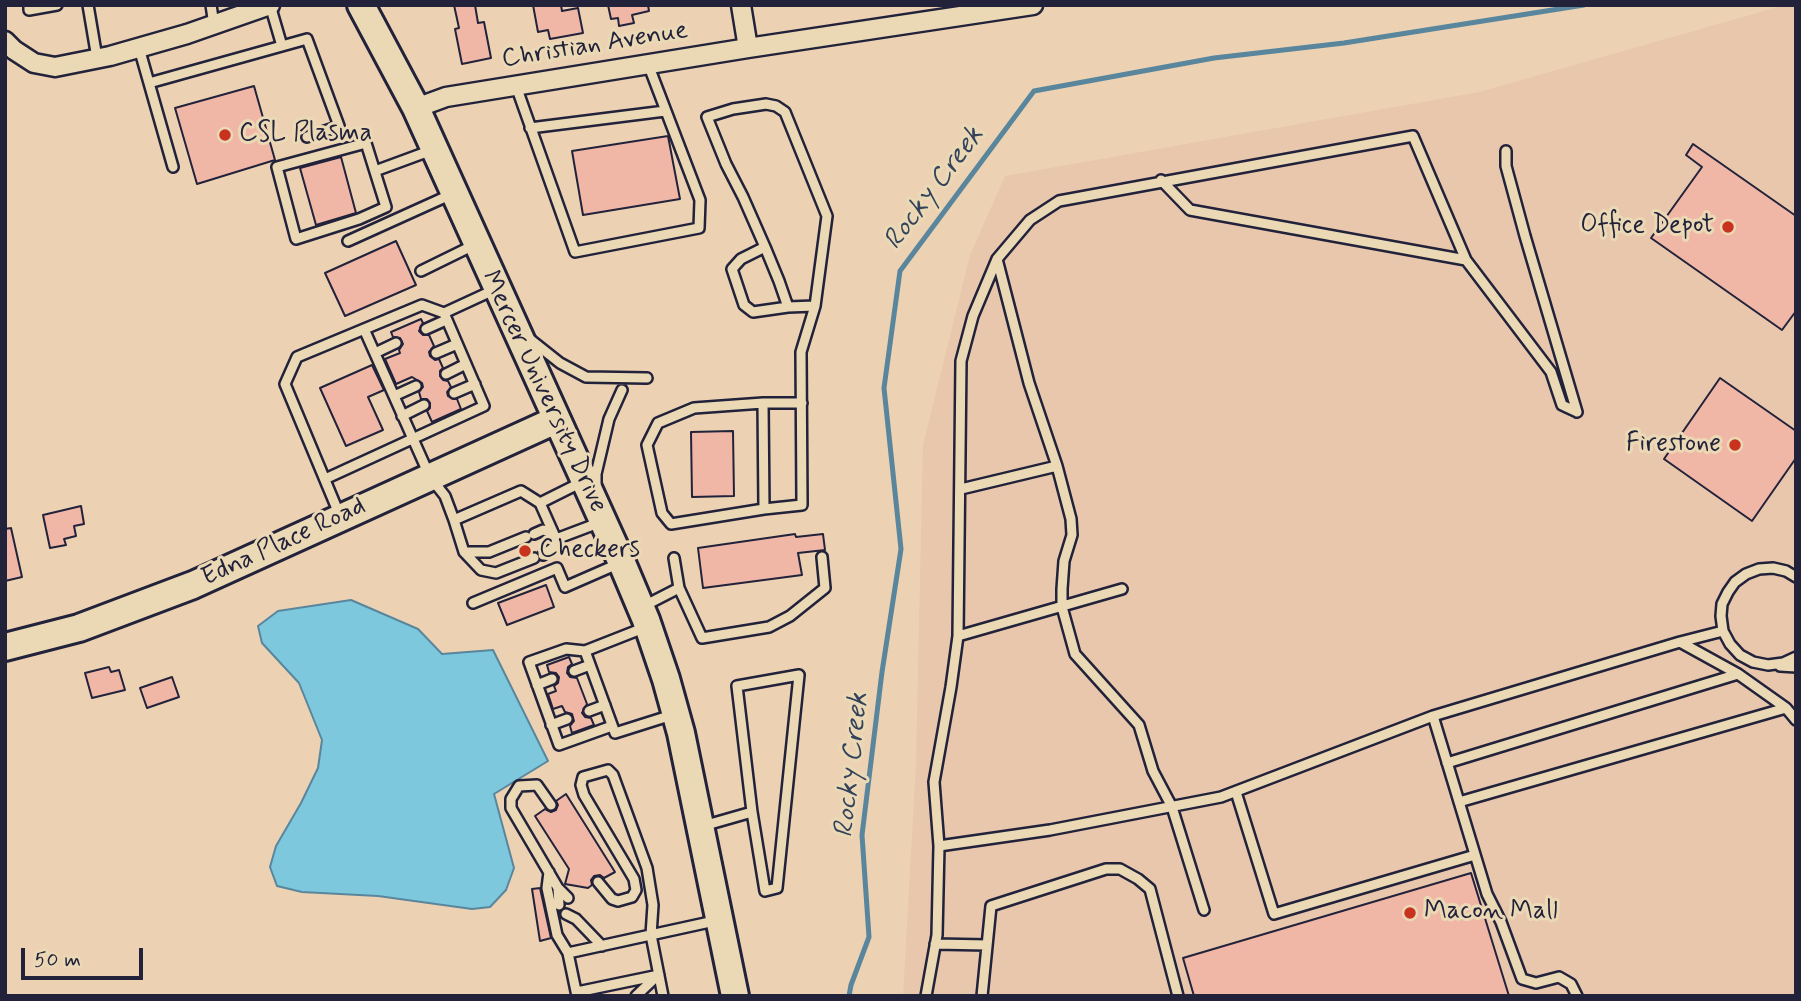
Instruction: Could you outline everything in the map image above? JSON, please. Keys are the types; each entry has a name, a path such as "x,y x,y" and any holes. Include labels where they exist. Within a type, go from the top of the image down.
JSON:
{"main road":[{"name":"Mercer University Drive","path":"361,5 415,108 622,562 644,617 676,714 735,996"},
{"name":"Edna Place Road","path":"5,647 79,628 146,605 556,420"}],"street":[{"path":"5,41 34,63 55,67 139,48 270,5"},
{"path":"741,5 748,48"},
{"name":"Christian Avenue","path":"415,108 446,97 1033,5"}],"lane":[{"path":"29,5 29,10 57,5"},
{"path":"88,5 97,58"},
{"path":"211,5 214,25"},
{"path":"270,5 282,46"},
{"path":"149,83 307,39 339,126 307,137"},
{"path":"139,48 173,167"},
{"path":"516,86 575,252 699,228 700,200 648,64"},
{"path":"788,307 765,247 707,117 733,109 766,104 785,112 827,216 815,306 802,352 802,403 802,505 671,524 662,513 647,445 658,423 694,408 802,403"},
{"path":"530,128 665,111"},
{"path":"926,996 935,944 939,846 934,782 958,636 961,361 974,316 997,259 1030,220 1059,201 1161,180 1413,136 1466,260 1551,372 1562,405 1577,412 1525,236 1506,166 1506,151"},
{"path":"366,144 375,171 386,207 359,219 296,239 277,167 366,144"},
{"path":"375,171 434,150"},
{"path":"1161,180 1190,210 1466,260"},
{"path":"348,241 453,193"},
{"path":"421,271 476,244"},
{"path":"765,247 741,259 732,269 744,305 753,312 815,306"},
{"path":"997,259 1029,383 1057,466 1071,519 1072,535 1064,561 1062,607 1075,654 1139,724 1153,771 1172,807 1204,909"},
{"path":"426,329 496,289"},
{"path":"325,479 484,406 445,317 422,304 297,357 285,384 325,479 341,517"},
{"path":"509,318 552,357 586,377 647,379"},
{"path":"364,329 430,477 444,496 464,552 481,570 496,573 556,546 556,539 540,503 521,491 454,520"},
{"path":"374,353 396,344"},
{"path":"436,353 457,344"},
{"path":"446,374 466,364"},
{"path":"453,393 475,384"},
{"path":"394,396 416,386"},
{"path":"556,539 599,514 596,474 609,419 622,390"},
{"path":"763,403 764,509"},
{"path":"402,416 424,405"},
{"path":"961,489 1057,466"},
{"path":"540,503 584,481"},
{"path":"464,552 489,552 543,530 550,532 556,539"},
{"path":"674,558 680,588 702,638 769,627 790,616 825,588 822,557"},
{"path":"473,603 557,568 565,587 622,562"},
{"path":"1796,577 1791,570 1773,568 1746,574 1735,582 1723,604 1721,616 1723,631 1740,655 1753,662 1796,667"},
{"path":"612,726 559,745 529,662 566,649 585,651 644,617 680,588"},
{"path":"958,636 1122,589"},
{"path":"939,846 1050,830 1236,792 1433,716 1723,631"},
{"path":"1680,642 1738,674 1786,708 1796,720"},
{"path":"585,651 615,733 676,714"},
{"path":"1768,665 1783,663 1796,657"},
{"path":"574,671 590,665"},
{"path":"1447,763 1738,674"},
{"path":"799,675 777,888 765,891 752,812 737,686 799,675"},
{"path":"537,685 552,679"},
{"path":"589,711 605,705"},
{"path":"1459,802 1786,708"},
{"path":"1433,716 1487,894 1501,922 1522,979 1536,983 1559,977 1571,984 1577,996"},
{"path":"551,724 567,719"},
{"path":"598,882 612,899 618,901 632,897 636,890 634,879 584,795 581,785 583,776 608,770 613,775 648,868 653,905 651,935 663,996"},
{"path":"551,805 537,785 519,786 511,799 511,808 558,888 568,898"},
{"path":"1236,792 1274,914 1475,855"},
{"path":"701,826 752,812"},
{"path":"982,996 991,906 1106,869 1120,869 1150,889 1178,996"},
{"path":"549,872 547,888 557,935 568,953 577,994 659,975"},
{"path":"558,888 559,905"},
{"path":"570,911 602,946"},
{"path":"568,953 720,920"},
{"path":"935,944 987,945"},
{"path":"636,996 659,975"}],"shaded area":[{"path":"1785,5 1796,5 1796,996 903,996 916,763 923,445 970,255 1005,176 1479,92"}],"water":[{"path":"351,600 418,629 442,654 493,650 548,761 494,794 514,868 506,890 490,907 472,909 378,896 302,892 277,886 270,867 276,846 318,768 322,740 299,683 262,643 258,626 278,611"}],"building":[{"path":"454,5 475,5 478,23 484,22 491,58 462,64 455,29 459,28"},
{"path":"533,5 561,5 562,11 578,8 583,33 550,39 548,30 538,32"},
{"path":"608,5 648,5 649,11 632,15 634,23 619,26 618,18 611,19"},
{"name":"CSL Plasma","path":"254,86 275,160 197,184 175,108"},
{"path":"668,136 680,199 583,215 572,151"},
{"name":"Office Depot","path":"1693,144 1796,216 1796,311 1782,330 1651,238 1702,167 1686,155"},
{"path":"341,157 356,213 316,225 300,168"},
{"path":"396,241 416,285 345,316 325,273"},
{"path":"421,319 423,323 419,331 423,335 429,335 434,346 429,352 430,356 435,360 439,359 443,368 440,376 448,381 451,387 447,392 448,396 457,399 461,409 432,422 427,411 430,403 427,399 421,399 419,392 423,387 422,383 412,377 396,384 385,359 400,353 403,344 400,338 393,337 391,332"},
{"path":"372,365 384,390 368,397 383,430 346,446 320,388"},
{"name":"Firestone","path":"1720,378 1796,431 1796,458 1752,521 1664,459"},
{"path":"733,431 734,496 692,497 691,432"},
{"path":"81,506 84,524 74,526 76,536 64,539 66,545 50,548 43,515"},
{"path":"11,528 22,577 5,581 5,529"},
{"path":"795,534 796,537 823,534 825,550 798,553 802,575 703,588 698,548"},
{"path":"546,585 554,607 507,625 498,603"},
{"path":"569,657 572,664 567,673 570,677 577,678 587,704 582,713 591,718 594,725 572,733 572,714 565,712 562,706 553,709 548,694 556,691 554,686 559,677 556,673 549,672 547,665"},
{"path":"109,667 111,672 119,670 125,690 92,698 85,673"},
{"path":"172,677 179,697 147,708 140,688"},
{"path":"566,794 615,872 604,878 600,875 594,876 592,885 588,888 565,884 569,869 535,816 545,809 551,812 556,810 556,801"},
{"name":"Macon Mall","path":"1471,873 1509,996 1194,996 1183,958"},
{"path":"540,888 551,938 540,941 532,889"}],"waterway":[{"name":"Rocky Creek","path":"849,996 869,937 862,835 882,672 901,549 884,388 900,271 1034,91 1214,58 1344,43 1584,5"}],"place":[{"name":"CSL Plasma","path":"225,135"},
{"name":"Office Depot","path":"1728,227"},
{"name":"Firestone","path":"1735,445"},
{"name":"Checkers","path":"525,551"},
{"name":"Macon Mall","path":"1410,913"}]}
